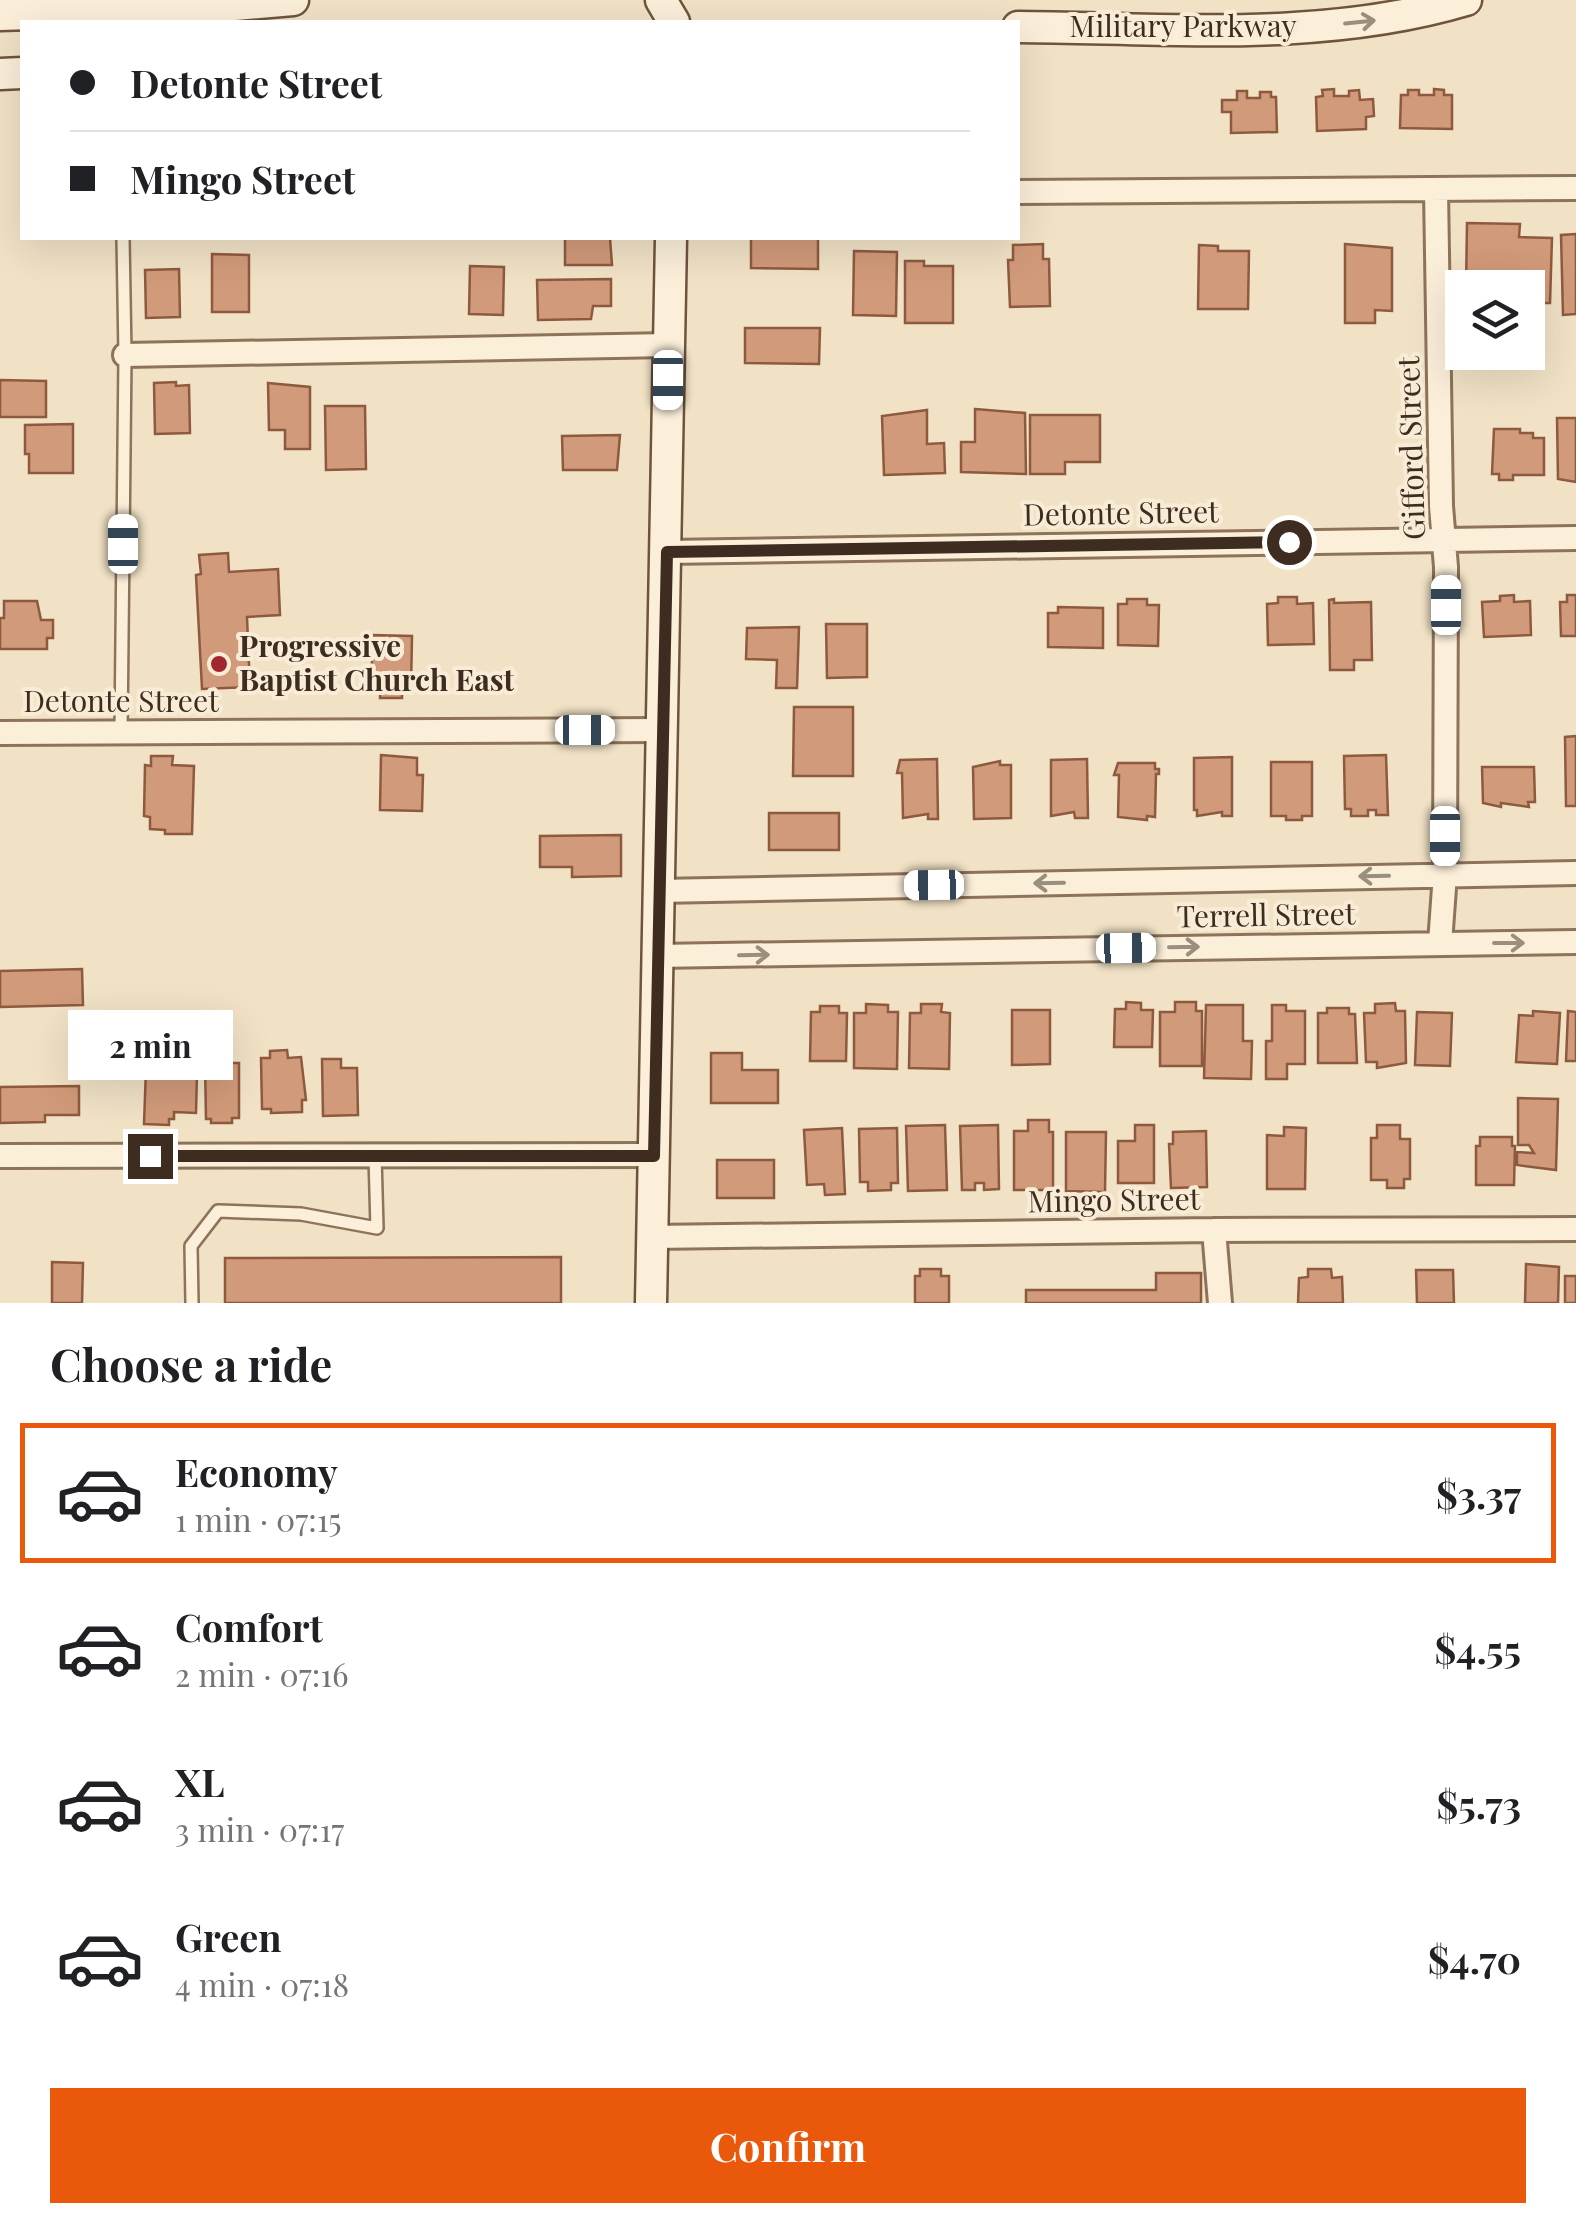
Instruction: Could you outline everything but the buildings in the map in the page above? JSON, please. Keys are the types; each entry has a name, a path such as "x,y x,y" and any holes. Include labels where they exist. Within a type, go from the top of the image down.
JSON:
{"main road":[{"path":"0,14 188,10 294,0"},
{"name":"Military Parkway","path":"1020,28 1302,27 1397,16 1466,0"},
{"path":"651,1303 671,240"}],"street":[{"path":"1020,192 1576,188"},
{"name":"Gifford Street","path":"1436,190 1444,539 1445,874 1440,943"},
{"path":"125,355 669,345"},
{"name":"Detonte Street","path":"667,552 1576,538"},
{"name":"Detonte Street","path":"0,733 662,730"},
{"name":"Terrell Street","path":"658,891 1576,873"},
{"name":"Terrell Street","path":"656,956 1576,942"},
{"path":"0,1156 654,1156"},
{"name":"Mingo Street","path":"652,1237 1576,1229"},
{"path":"1214,1230 1220,1303"}],"lane":[{"path":"121,732 123,240"},
{"path":"192,1303 192,1246 218,1210 301,1214 376,1228 375,1156"}],"place":[{"name":"Progressive Baptist Church East","path":"219,664"}],"route":[{"path":"150,1156 654,1156 667,552 1289,542"}]}
